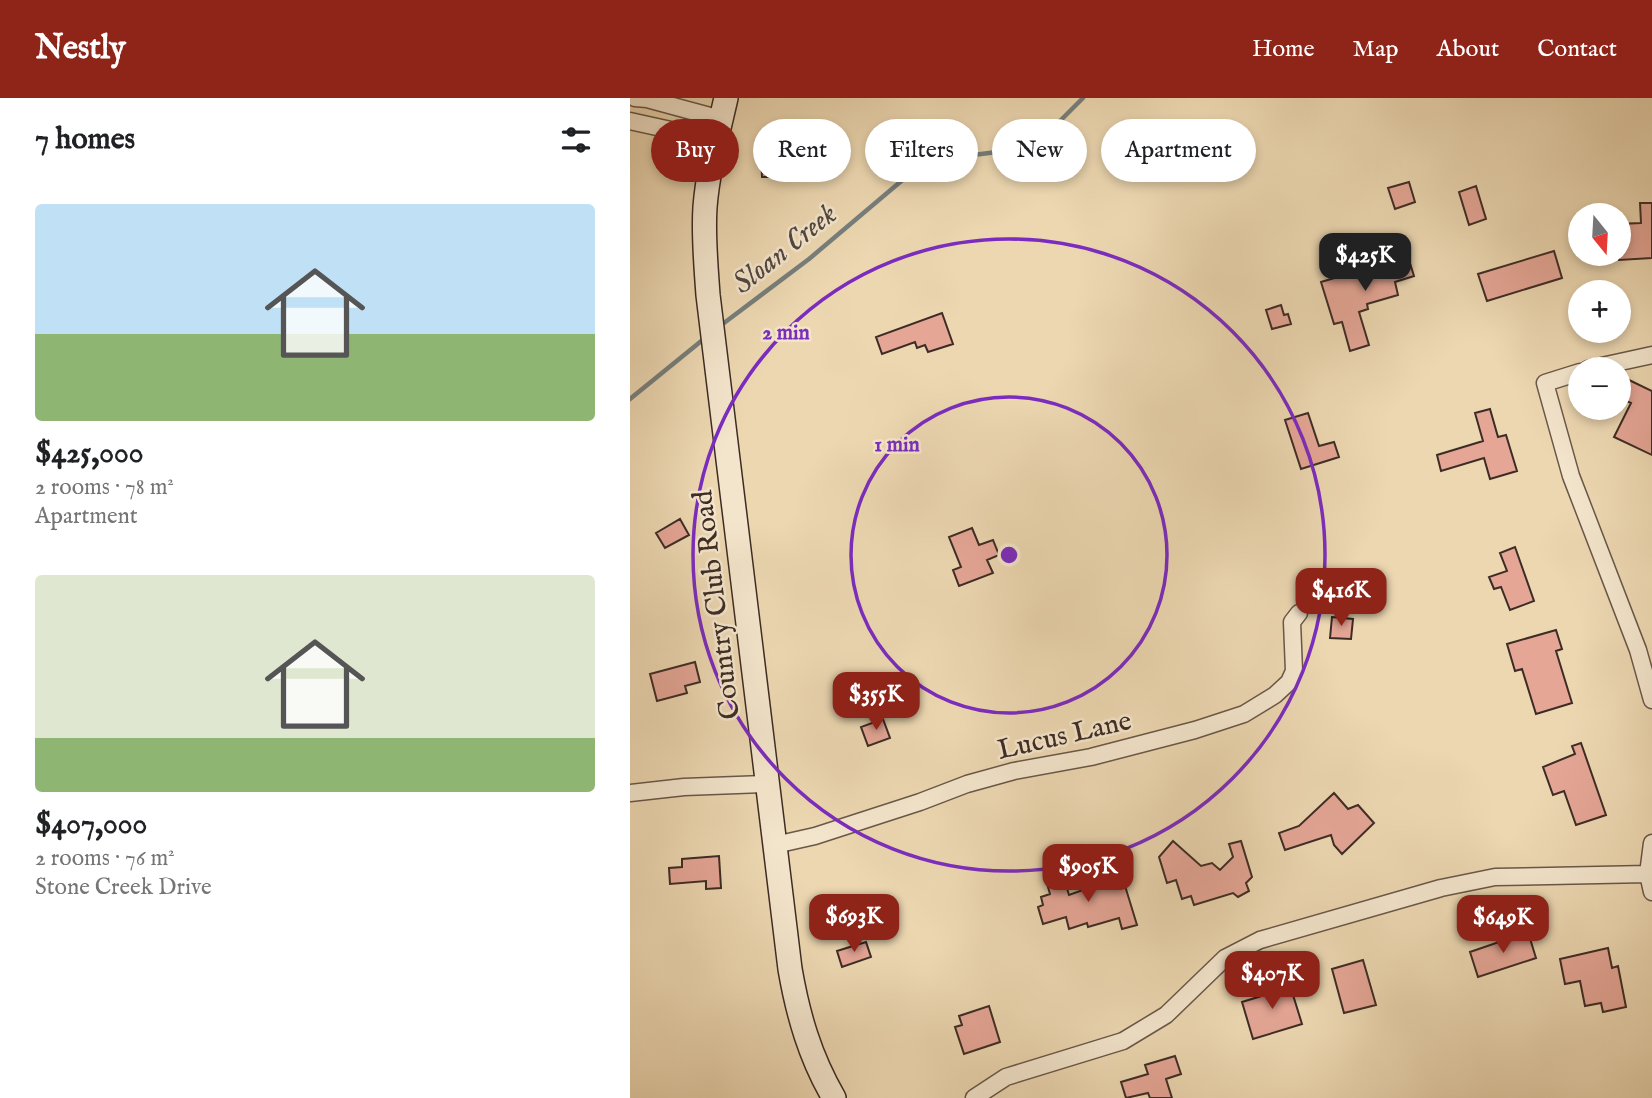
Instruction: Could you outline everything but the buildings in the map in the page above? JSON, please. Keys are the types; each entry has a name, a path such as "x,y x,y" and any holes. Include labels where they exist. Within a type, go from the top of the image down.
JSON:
{"main road":[{"name":"Country Club Road","path":"709,182 705,205 708,295 766,783 794,992 817,1069 834,1098"}],"street":[{"path":"635,98 721,119"},
{"path":"630,121 651,121"},
{"path":"1631,360 1652,355"},
{"path":"1568,376 1545,383 1571,475 1638,650 1652,700"},
{"name":"Lucus Lane","path":"775,845 815,836 967,784 1014,771 1091,757 1195,730 1244,714 1275,695 1289,682 1294,671 1292,622 1299,613"},
{"path":"630,793 766,783"},
{"path":"1652,843 1648,874 1652,892"},
{"path":"974,1098 1006,1077 1123,1041 1166,1014 1225,958 1260,940 1441,888 1495,877 1648,874"}],"waterway":[{"name":"Sloan Creek","path":"720,326 809,259 925,161 997,152 1043,138 1083,98"},
{"name":"Sloan Creek","path":"630,399 705,338"}]}
